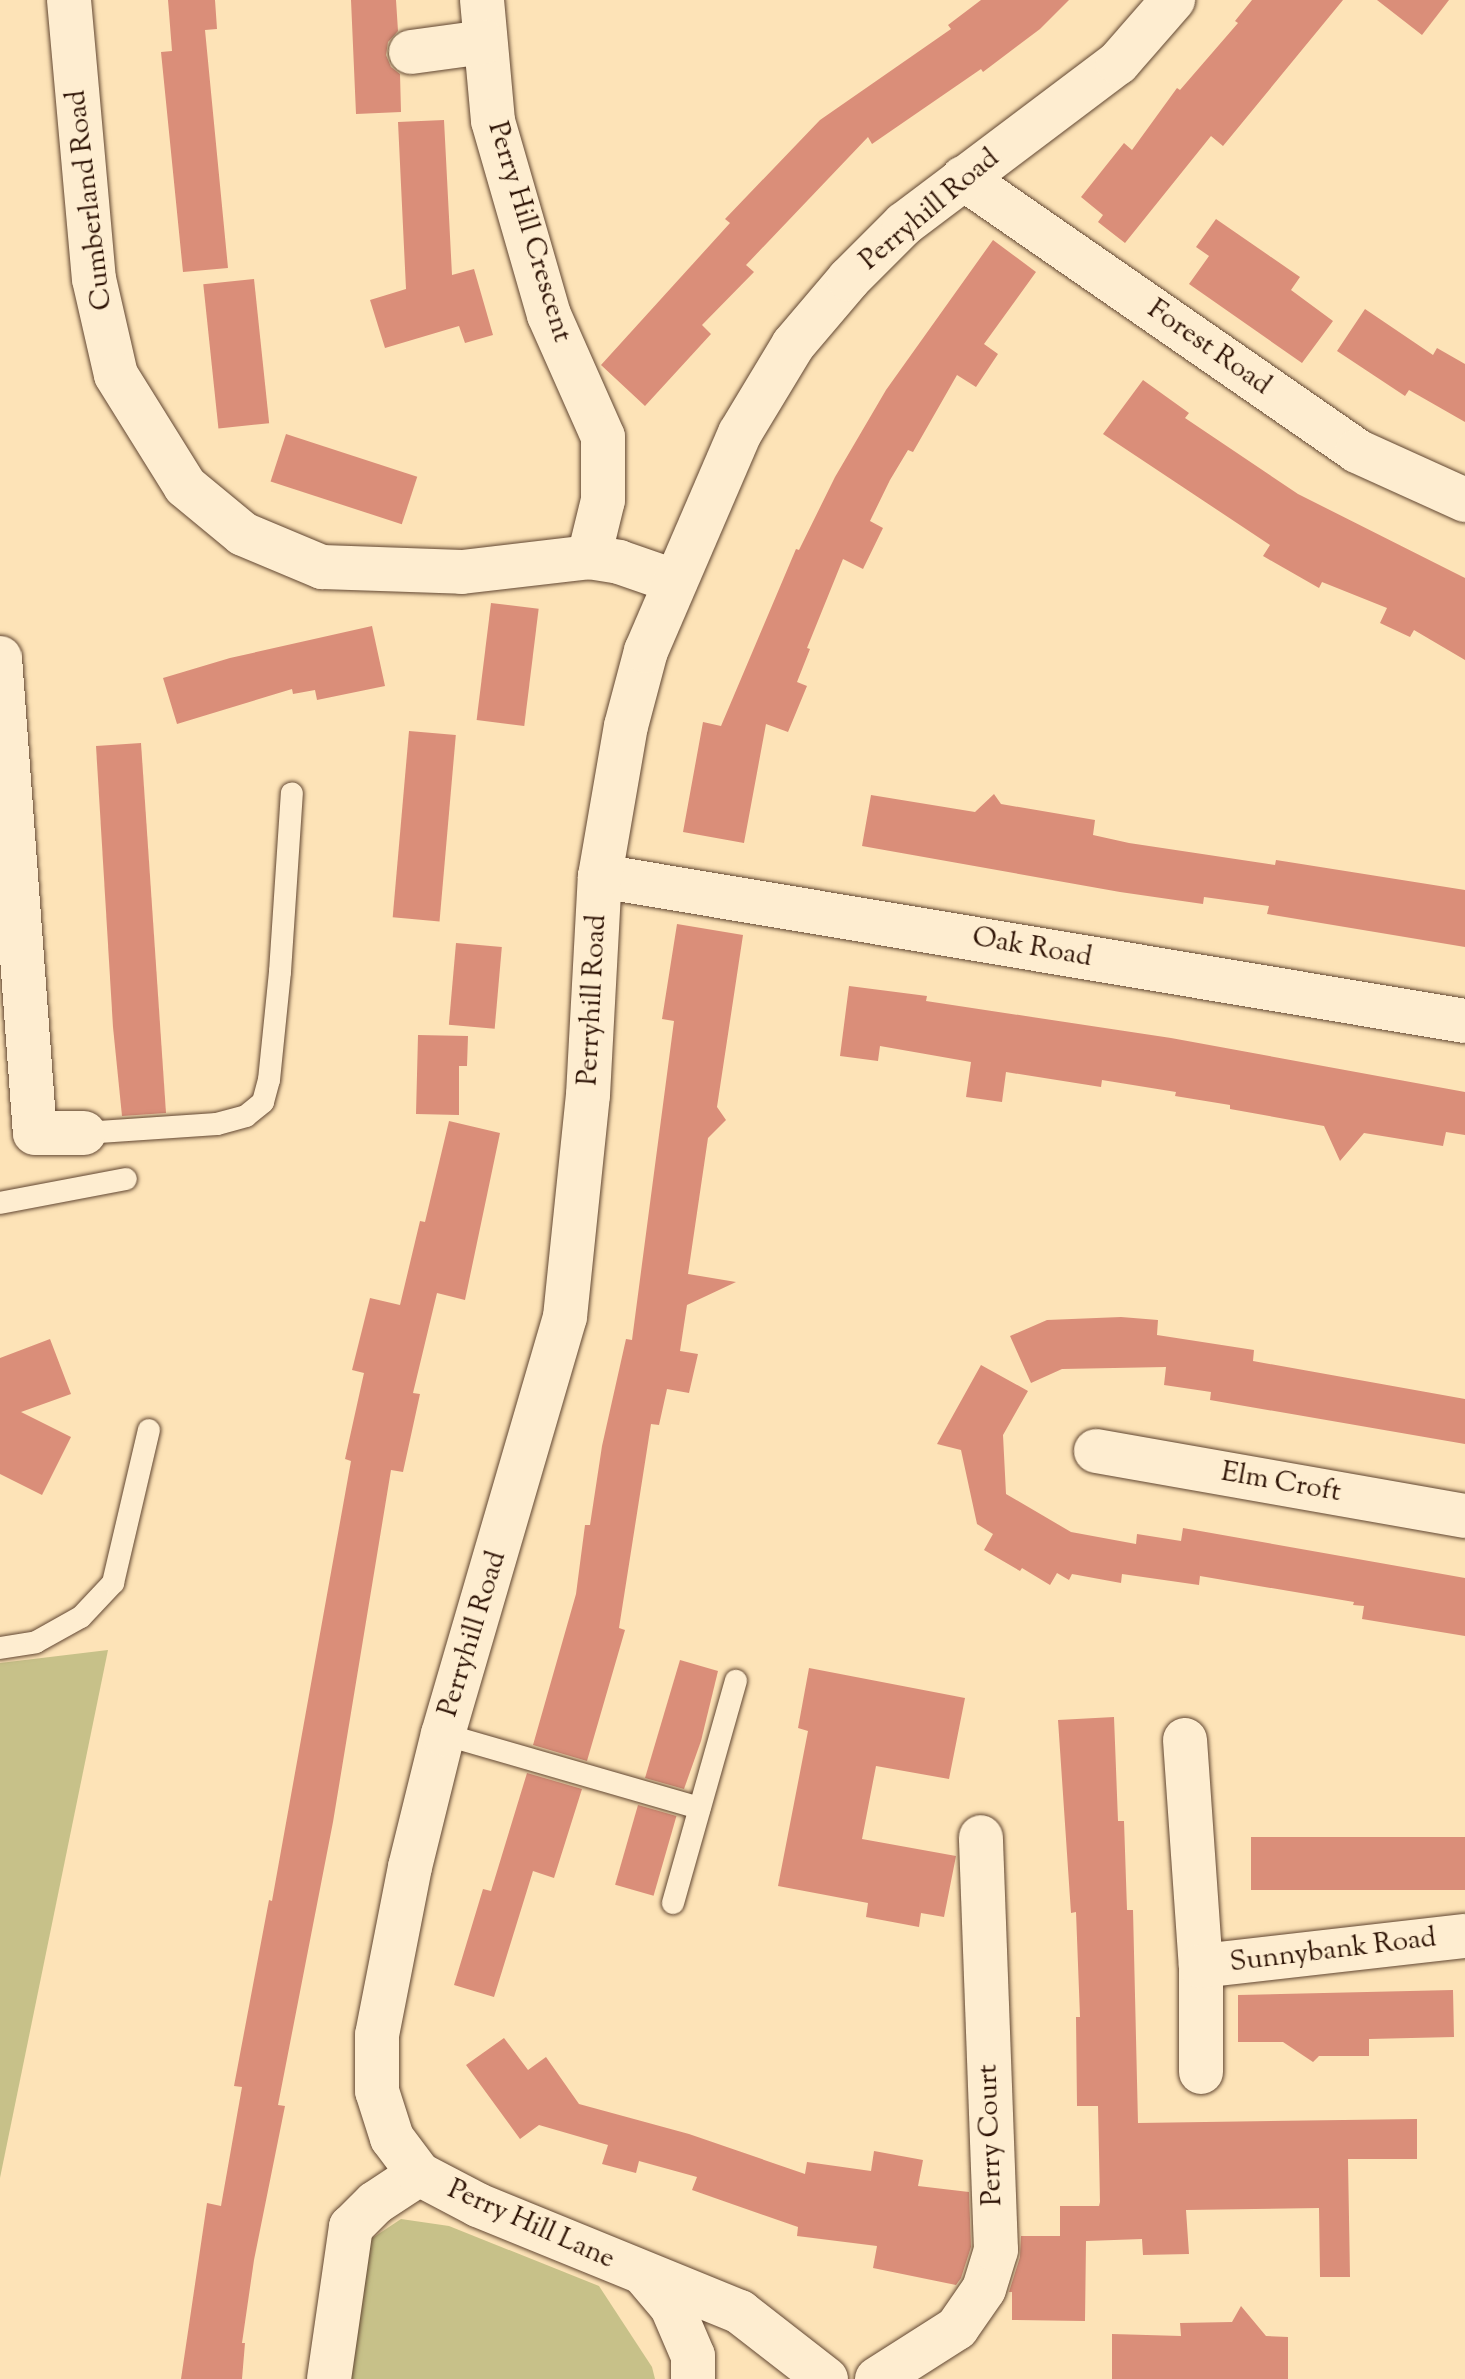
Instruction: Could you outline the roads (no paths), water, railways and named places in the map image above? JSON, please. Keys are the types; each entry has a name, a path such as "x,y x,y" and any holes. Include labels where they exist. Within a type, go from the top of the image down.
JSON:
{"street":[{"name":"Cumberland Road","path":"69,0 94,279 116,375 185,486 243,534 322,567 462,572 589,557 619,562 674,581"},
{"name":"Perryhill Road","path":"419,2174 392,2138 377,2091 377,2035 410,1867 443,1734 565,1317 588,1095 600,876 626,726 646,651 740,433 793,345 904,224 915,220 963,178 1118,63 1173,0"},
{"name":"Perry Hill Crescent","path":"411,52 483,21 493,121 549,315 603,437 603,500 589,557"},
{"name":"Forest Road","path":"963,178 1357,451 1465,500"},
{"path":"0,658 35,1133 84,1133"},
{"name":"Oak Road","path":"600,876 1465,1021"},
{"name":"Elm Croft","path":"1096,1451 1465,1516"},
{"name":"Sunnybank Road","path":"1185,1740 1201,1966 1201,2072"},
{"name":"Perry Court","path":"877,2379 957,2328 984,2289 996,2250 981,1837"},
{"name":"Sunnybank Road","path":"1201,1966 1465,1936"},
{"path":"329,2379 351,2227 375,2203 419,2174"},
{"name":"Perry Hill Lane","path":"419,2174 478,2205 740,2312 826,2379"},
{"name":"Perry Hill Lane","path":"645,2275 672,2307 693,2356 693,2379"}],"lane":[{"path":"84,1133 217,1124 246,1116 263,1102 269,1080 280,972 292,793"},
{"path":"0,1203 126,1179"},
{"path":"0,1648 36,1642 81,1617 113,1583 149,1430"},
{"path":"673,1903 736,1681"},
{"path":"443,1734 700,1808"}]}
